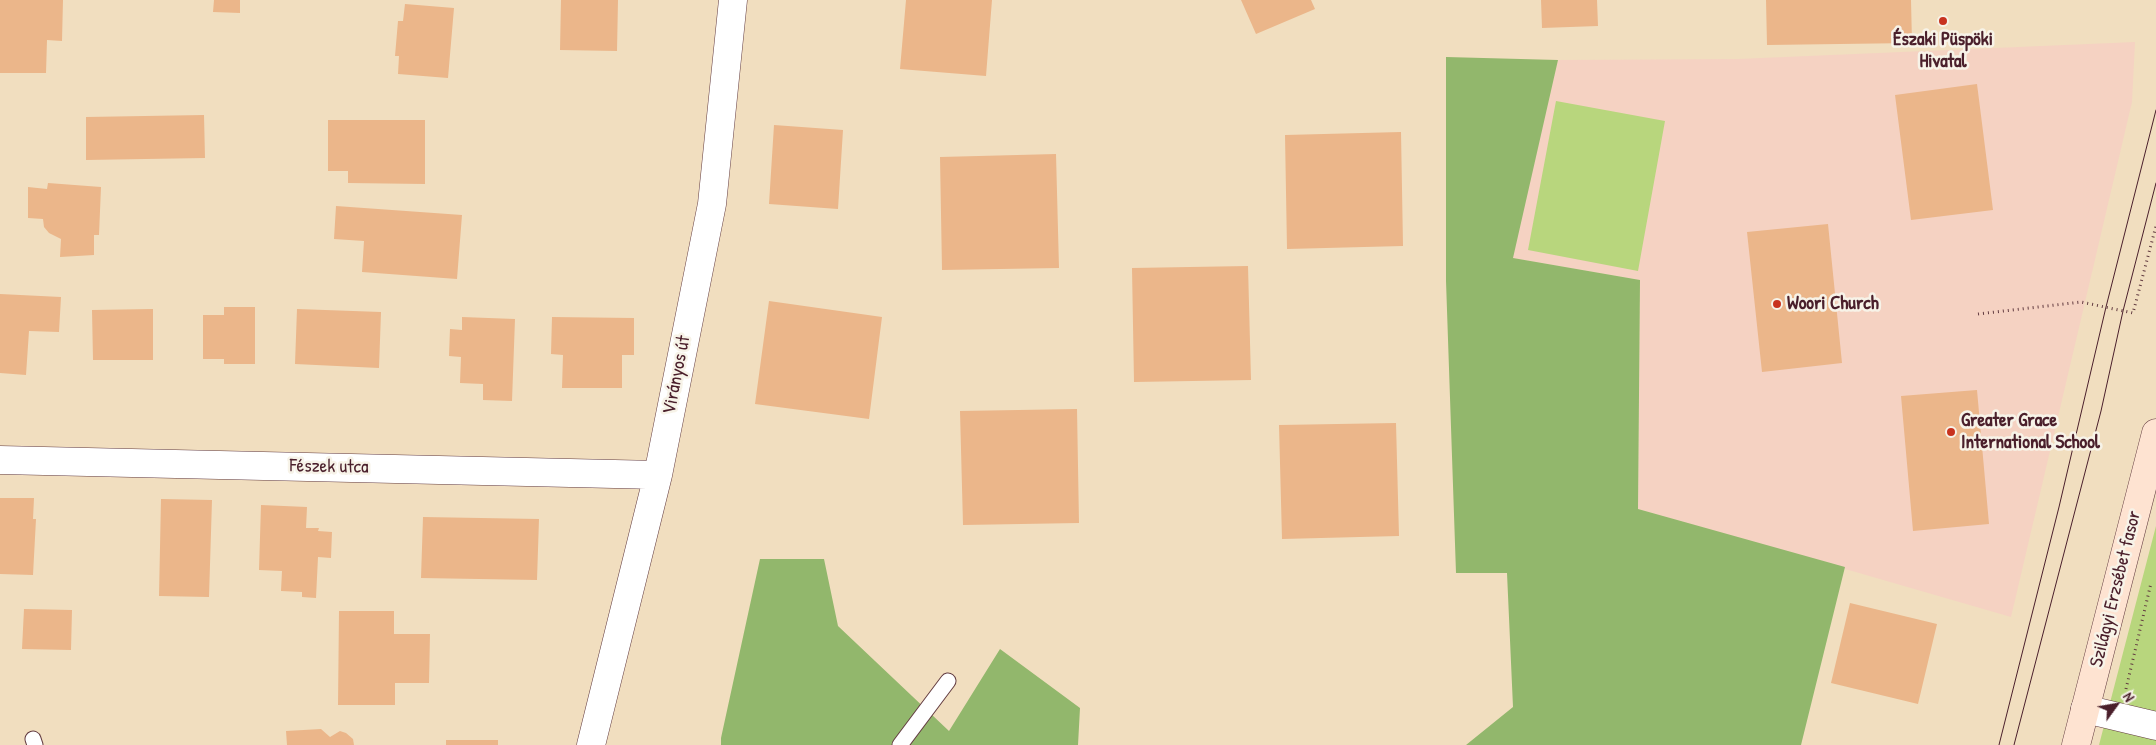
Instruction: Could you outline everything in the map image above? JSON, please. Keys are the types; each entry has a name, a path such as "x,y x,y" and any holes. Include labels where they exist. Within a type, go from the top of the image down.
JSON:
{"main road":[{"name":"Szilágyi Erzsébet fasor","path":"2076,745 2156,432"}],"street":[{"name":"Virányos út","path":"590,745 658,475 712,204 733,0"},
{"name":"Fészek utca","path":"0,460 658,475"},
{"path":"2086,709 2156,726"}],"lane":[{"path":"900,745 948,681"}],"path":[{"path":"1978,314 2081,302 2134,313 2156,226"},
{"path":"2119,717 2151,582"}],"shaded area":[{"path":"2135,42 2132,102 2011,617 1638,509 1640,280 1512,258 1558,60 1738,59"}],"green space":[{"path":"1446,57 1558,60 1513,258 1640,280 1638,509 1845,567 1801,745 1466,745 1513,707 1507,573 1456,573 1446,281"},
{"path":"1556,101 1665,121 1638,271 1528,250"},
{"path":"2156,526 2156,745 2099,745"},
{"path":"760,559 824,559 838,626 949,731 1000,649 1080,708 1078,745 721,745"}],"building":[{"path":"0,0 63,0 62,41 47,40 46,73 0,73"},
{"path":"214,0 240,0 240,13 213,12"},
{"path":"561,0 618,0 617,51 560,50"},
{"path":"906,0 992,0 986,76 900,69"},
{"path":"1241,0 1311,0 1315,9 1256,34"},
{"path":"1541,0 1597,0 1598,26 1542,28"},
{"path":"1766,0 1911,0 1912,43 1767,45"},
{"path":"405,4 454,8 448,78 398,74 399,56 395,56 398,21 403,21"},
{"path":"1977,84 1993,210 1911,220 1895,95"},
{"path":"204,115 205,158 86,160 86,117"},
{"path":"328,120 425,120 425,184 348,183 348,171 328,171"},
{"path":"774,125 843,130 838,209 769,204"},
{"path":"1401,132 1403,246 1287,249 1285,135"},
{"path":"1056,154 1059,268 942,270 940,157"},
{"path":"48,183 101,187 99,235 94,235 94,255 60,257 61,239 49,233 44,227 43,219 28,218 28,187 47,189"},
{"path":"336,206 462,215 457,279 362,272 364,241 334,239"},
{"path":"1828,224 1842,363 1762,372 1747,232"},
{"path":"1248,266 1251,380 1134,382 1132,268"},
{"path":"0,294 61,297 59,332 29,331 26,375 0,373"},
{"path":"769,301 882,317 869,419 755,404"},
{"path":"224,307 255,307 255,364 224,364 224,359 203,359 203,315 224,315"},
{"path":"153,309 153,360 93,360 92,310"},
{"path":"297,309 381,312 379,368 295,364"},
{"path":"462,317 515,319 512,401 483,400 483,384 460,383 461,357 449,356 450,329 462,330"},
{"path":"552,317 634,318 634,355 622,355 622,388 562,388 563,355 551,354"},
{"path":"1977,390 1989,524 1913,531 1901,396"},
{"path":"1077,409 1079,523 963,525 960,411"},
{"path":"1396,423 1399,536 1282,539 1279,425"},
{"path":"0,498 34,498 33,519 36,519 33,575 0,574"},
{"path":"161,499 212,500 209,597 159,596"},
{"path":"261,505 307,507 306,528 319,528 318,531 332,532 331,558 318,557 316,598 302,597 302,592 281,591 282,571 259,570"},
{"path":"423,517 539,519 537,580 421,578"},
{"path":"1850,603 1937,624 1918,704 1831,683"},
{"path":"24,609 72,610 71,650 22,649"},
{"path":"339,611 394,611 394,634 430,634 429,683 395,683 395,705 338,705"},
{"path":"321,729 330,737 340,731 346,733 353,739 354,745 287,745 286,731"},
{"path":"446,740 498,740 498,745 446,745"}],"tram line":[{"path":"1999,745 2156,110"},
{"path":"2014,745 2101,411 2123,311 2156,183"}],"place":[{"name":"Északi Püspöki Hivatal","path":"1943,21"},
{"name":"Woori Church","path":"1777,304"},
{"name":"Greater Grace International School","path":"1951,432"}]}
